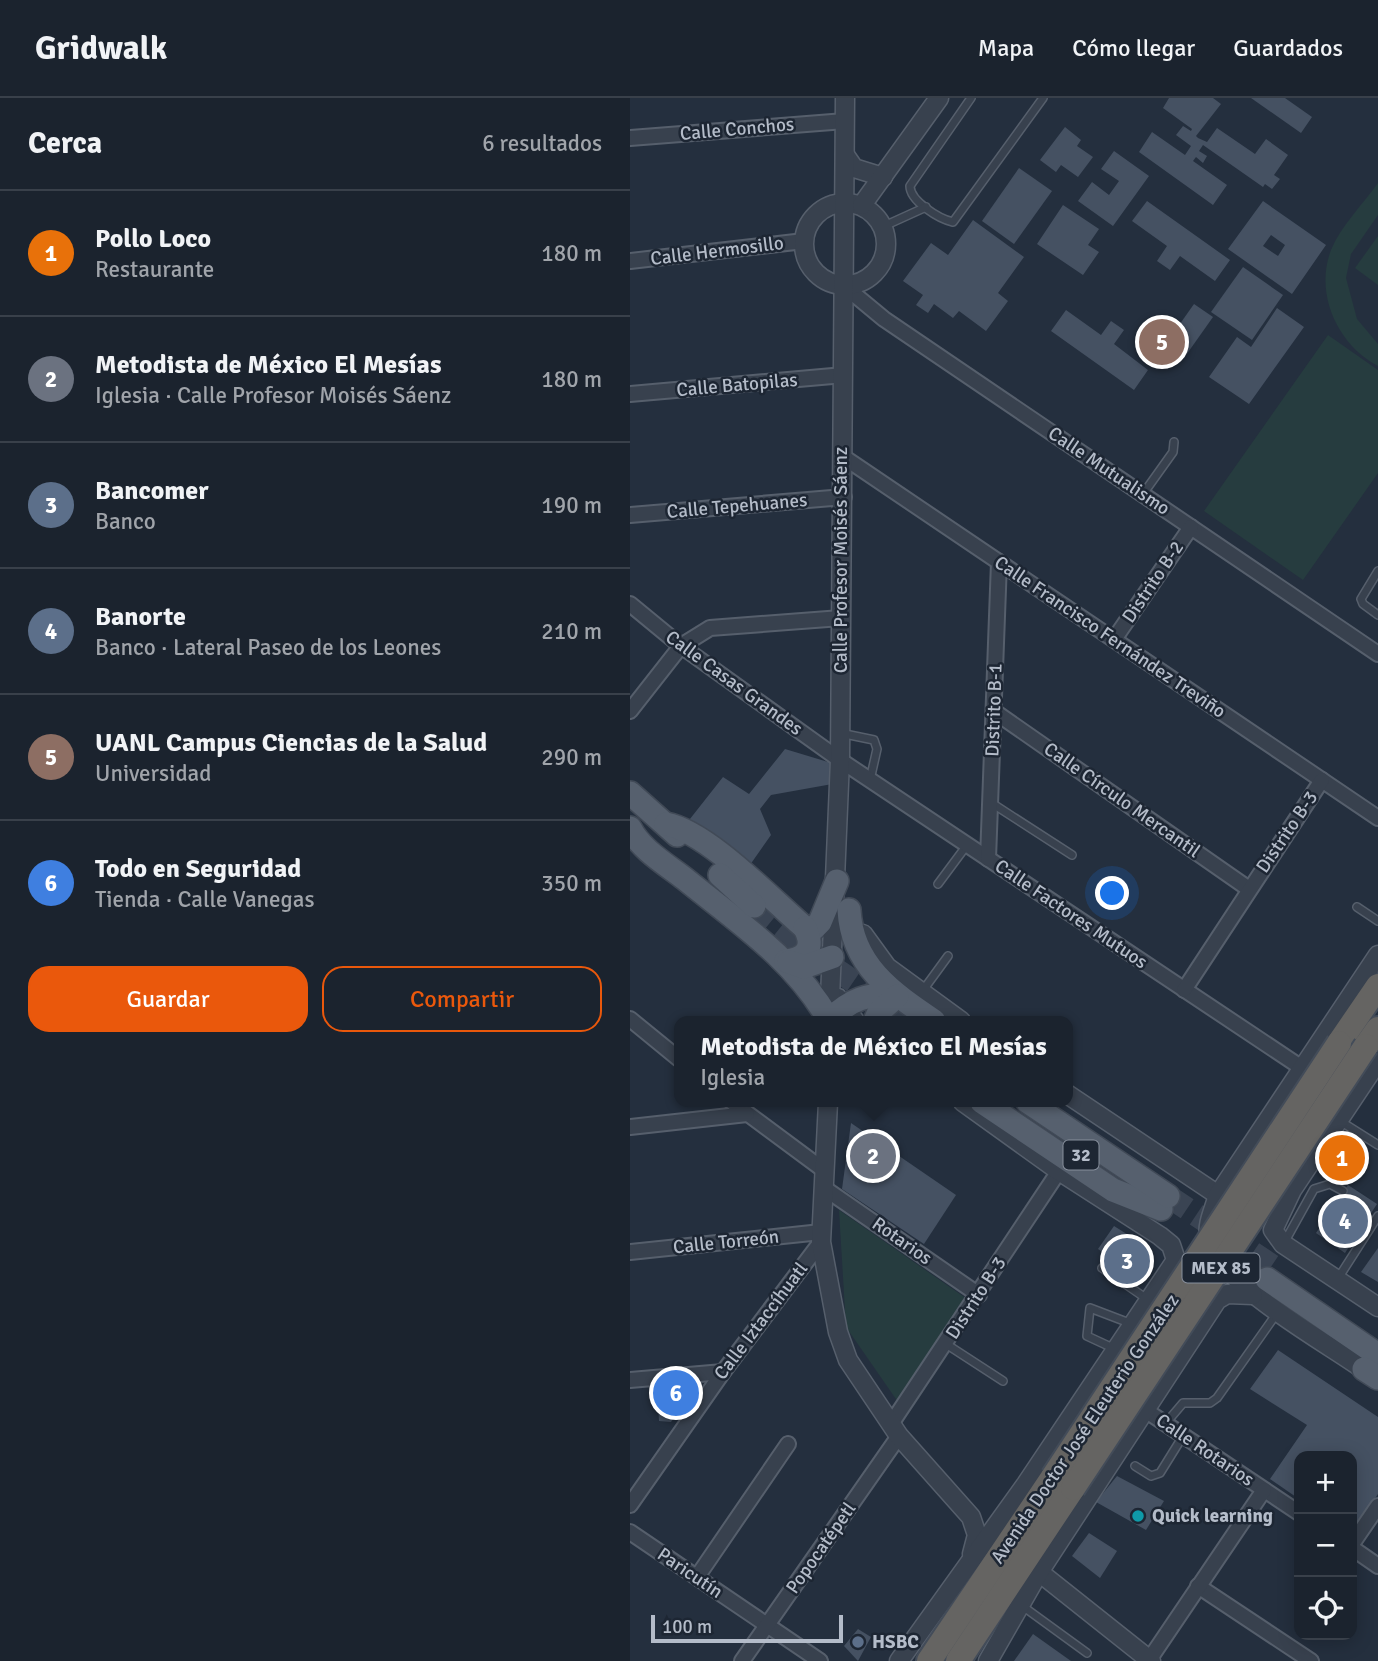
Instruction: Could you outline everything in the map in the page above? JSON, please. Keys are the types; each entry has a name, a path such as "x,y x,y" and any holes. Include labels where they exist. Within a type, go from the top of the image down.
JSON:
{"highway":[{"name":"Avenida Doctor José Eleuterio González","path":"958,1661 1063,1482 1378,986"},
{"name":"Avenida Doctor José Eleuterio González","path":"929,1661 1063,1482 1374,1046"}],"main road":[{"path":"630,793 666,824 750,911 630,818"},
{"path":"666,824 685,828 704,842 806,928 810,940 806,955 799,960 786,961"},
{"path":"630,828 652,853 786,961 838,1016"},
{"path":"806,928 814,928 820,922 837,881"},
{"path":"849,910 850,928 857,949 869,970 897,996"},
{"path":"786,961 804,967 832,957"},
{"path":"840,1016 863,995 897,996 929,1006"},
{"path":"877,1016 897,996"},
{"path":"989,1107 1112,1190 1164,1199"},
{"name":"32","path":"1010,1107 1164,1199"},
{"name":"32","path":"1035,1107 1164,1199"},
{"path":"1058,1107 1138,1164 1164,1199"},
{"path":"1265,1280 1378,1337"},
{"path":"1265,1280 1374,1371"}],"street":[{"name":"Calle Profesor Moisés Sáenz","path":"839,1016 831,986 840,760 844,498 843,285 854,204 845,155 845,98"},
{"path":"854,204 882,227 886,250 876,271 857,283 833,283 814,271 808,262 804,241 807,229 822,210 854,204 883,177 939,98"},
{"name":"Calle Conchos","path":"630,138 845,121"},
{"path":"845,155 854,168 863,173 883,177"},
{"name":"Calle Hermosillo","path":"630,261 804,241"},
{"name":"Calle Mutualismo","path":"843,285 884,319 1378,654"},
{"name":"Calle Batopilas","path":"630,394 844,375"},
{"name":"Calle Francisco Fernández Treviño","path":"842,456 1378,818"},
{"name":"Calle Tepehuanes","path":"630,514 844,498"},
{"name":"Distrito B-2","path":"1115,638 1191,527"},
{"name":"Distrito B-1","path":"988,859 999,562"},
{"name":"Calle Casas Grandes","path":"630,604 681,646 840,760"},
{"path":"630,710 681,646 710,628 841,618"},
{"name":"Calle Círculo Mercantil","path":"995,712 1249,889"},
{"name":"Calle Factores Mutuos","path":"840,760 1302,1068"},
{"name":"Distrito B-3","path":"1184,989 1322,780"},
{"path":"837,881 849,910 874,953 929,1006 950,1016"},
{"path":"1374,1371 1278,1311 1265,1280 1215,1253 1208,1235 1218,1195 1378,955"},
{"path":"630,1019 674,1055"},
{"path":"1374,1046 1307,1184 1274,1226 1274,1233 1283,1244 1378,1307"},
{"path":"1073,1098 1218,1195"},
{"name":"Rotarios","path":"738,1107 824,1180 979,1295"},
{"path":"828,1107 821,1237 830,1302 848,1360 895,1430 971,1517 976,1527 974,1547 964,1573"},
{"path":"899,1661 964,1573 1176,1260 1171,1245 1059,1171 970,1107"},
{"path":"630,1127 747,1114"},
{"name":"Distrito B-3","path":"895,1430 946,1344 1059,1171"},
{"name":"Calle Torreón","path":"630,1252 821,1237"},
{"name":"Calle Iztaccíhuatl","path":"630,1504 821,1237"},
{"path":"988,1661 1039,1572 1217,1300 1265,1280"},
{"path":"1149,1301 1166,1322 1189,1328 1201,1324"},
{"path":"1112,1355 1137,1354 1150,1364 1158,1376 1156,1393"},
{"path":"630,1380 723,1372"},
{"name":"Calle Rotarios","path":"1145,1410 1294,1510"},
{"name":"Popocatépetl","path":"743,1661 895,1430"},
{"path":"697,1577 788,1444"},
{"path":"1039,1572 1150,1660 1264,1490"},
{"path":"1357,1538 1378,1506"},
{"name":"Paricutín","path":"630,1532 820,1661"},
{"path":"1357,1550 1378,1566"},
{"path":"1198,1586 1311,1661"}],"lane":[{"path":"971,98 910,186 911,194 947,221 957,219 1043,98"},
{"path":"882,227 926,207"},
{"path":"1143,494 1173,452 1174,442"},
{"path":"1378,571 1361,599 1363,604 1378,615"},
{"path":"840,733 874,740 877,749 870,780"},
{"path":"990,802 1072,855"},
{"path":"937,884 967,845"},
{"path":"1357,906 1378,921"},
{"path":"929,1006 948,956"},
{"path":"1339,1120 1378,1145"},
{"path":"1283,1244 1307,1184 1330,1184 1343,1191"},
{"path":"1338,1280 1376,1213"},
{"path":"1102,1268 1149,1301"},
{"path":"1112,1355 1087,1336 1090,1308 1133,1324"},
{"path":"1166,1424 1182,1403 1210,1403 1217,1398 1278,1311"},
{"path":"946,1344 1003,1381"},
{"path":"1135,1466 1151,1476 1160,1473 1183,1436"},
{"path":"1020,1605 1087,1653"}],"green space":[{"path":"1378,183 1378,215 1351,254 1346,278 1357,319 1378,344 1378,366 1351,345 1333,317 1328,301 1326,267 1335,241"},
{"path":"1378,236 1378,285 1355,268"},
{"path":"1328,335 1378,370 1378,473 1303,580 1204,511"},
{"path":"839,1210 967,1299 898,1402 846,1327"}],"building":[{"path":"1169,98 1213,98 1221,104 1196,136 1198,138 1207,142 1217,128 1255,154 1266,139 1288,155 1274,175 1280,179 1272,189 1265,184 1263,187 1203,145 1199,151 1207,156 1203,163 1196,157 1193,161 1227,185 1213,205 1139,152 1152,132 1185,155 1191,146 1176,135 1183,126 1191,131 1192,129 1163,108"},
{"path":"1251,98 1285,98 1312,117 1301,133"},
{"path":"1065,127 1081,140 1077,146 1093,157 1078,177 1061,165 1056,172 1040,160"},
{"path":"1114,151 1149,176 1113,226 1078,201 1092,182 1109,195 1119,181 1101,169"},
{"path":"1019,168 1052,191 1014,244 982,221"},
{"path":"1147,201 1230,260 1215,281 1180,256 1170,270 1157,261 1167,246 1132,221"},
{"path":"1263,201 1326,245 1292,294 1228,249","holes":["1271,235 1285,245 1278,256 1263,246"]},
{"path":"1063,205 1099,229 1088,245 1099,252 1083,275 1037,244"},
{"path":"973,220 1024,257 998,293 1008,301 986,331 959,311 953,318 934,304 928,313 916,305 923,295 903,281 931,243 948,255"},
{"path":"1243,267 1283,295 1252,340 1211,312"},
{"path":"1194,304 1213,317 1184,358 1165,345"},
{"path":"1277,308 1304,327 1249,404 1209,377 1237,337 1251,347"},
{"path":"1066,310 1101,335 1111,321 1124,330 1114,344 1148,370 1134,390 1051,331"},
{"path":"785,749 838,765 838,783 771,795 760,809 771,835 745,872 686,824 723,777 749,794"},
{"path":"851,1123 956,1195 924,1244 842,1189"},
{"path":"1348,1185 1377,1204 1345,1253 1316,1233"},
{"path":"1114,1226 1149,1248 1132,1273 1098,1249"},
{"path":"1378,1248 1378,1282 1361,1272"},
{"path":"1278,1350 1378,1417 1378,1494 1357,1526 1357,1451 1294,1451 1294,1496 1270,1479 1307,1425 1250,1389"},
{"path":"687,1385 692,1392 671,1422 659,1421 657,1387"},
{"name":"Quick learning","path":"1117,1476 1164,1501 1146,1530 1096,1502"},
{"path":"1089,1533 1117,1551 1100,1578 1072,1556"},
{"name":"HSBC","path":"858,1629 871,1637 858,1661 844,1646"},
{"path":"1033,1634 1071,1661 1014,1661"}],"tunnel":[{"path":"754,906 815,955 904,1016"},
{"path":"1168,1196 1274,1267"}],"place":[{"name":"UANL Campus Ciencias de la Salud","path":"1162,342"},
{"name":"Metodista de México El Mesías","path":"873,1156"},
{"name":"Pollo Loco","path":"1342,1158"},
{"name":"Banorte","path":"1345,1221"},
{"name":"Bancomer","path":"1127,1261"},
{"name":"Todo en Seguridad","path":"676,1393"},
{"name":"Quick learning","path":"1138,1516"},
{"name":"HSBC","path":"858,1642"}]}
